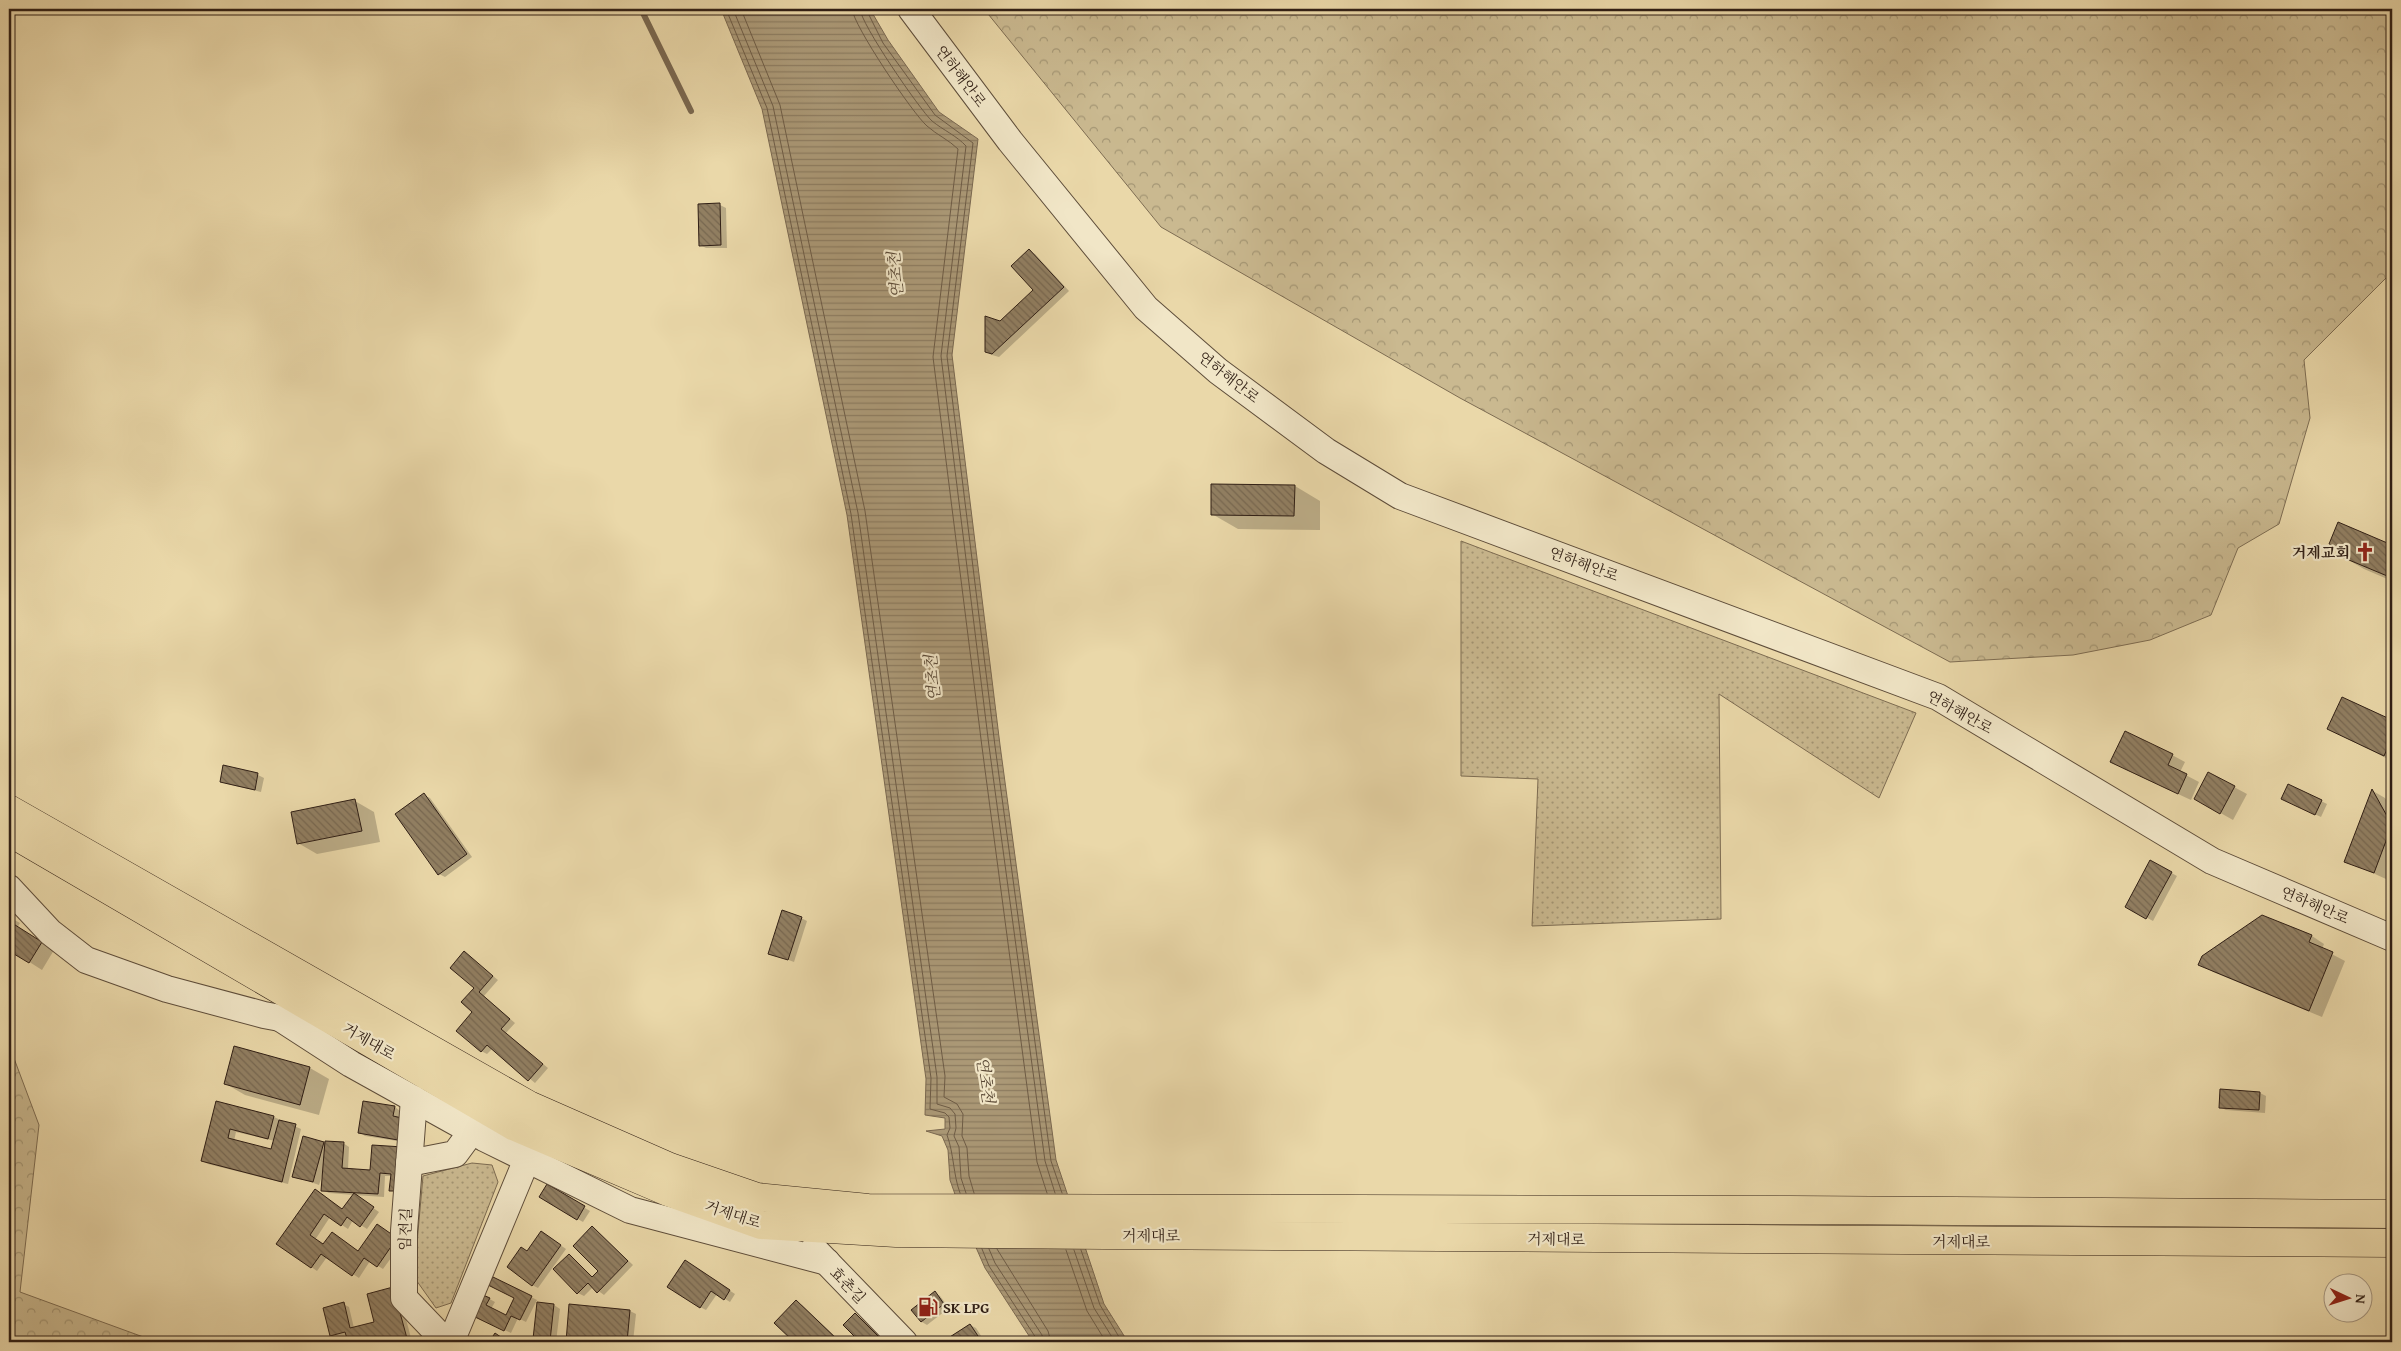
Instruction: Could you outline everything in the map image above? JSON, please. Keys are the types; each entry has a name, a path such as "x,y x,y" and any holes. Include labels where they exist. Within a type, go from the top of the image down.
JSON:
{"main road":[{"name":"거제대로","path":"9,809 529,1105 670,1166 756,1197 868,1208 896,1220 1105,1235 2392,1243"},
{"name":"거제대로","path":"9,832 513,1126 668,1192 761,1225 793,1227 1097,1209 1790,1210 2392,1214"}],"street":[{"name":"연하해안로","path":"911,9 1010,141 1146,308 1218,371 1326,451 1400,496 1938,697 2212,861 2392,938"},
{"path":"9,888 50,932 86,960 167,989 280,1018 351,1030"},
{"path":"280,1018 351,1064 472,1131 630,1210 827,1262"},
{"name":"임전길","path":"414,1099 404,1231 404,1298 446,1342"},
{"path":"409,1162 455,1154 472,1131"},
{"path":"451,1342 527,1159"},
{"name":"효촌길","path":"793,1227 904,1342"}],"green space":[{"path":"984,9 2392,9 2392,272 2304,360 2310,418 2279,524 2238,548 2211,615 2150,640 2073,655 1950,662 1460,398 1161,227"},
{"path":"1461,541 1916,713 1879,798 1719,694 1721,919 1532,926 1538,779 1461,776"},
{"path":"9,1045 39,1125 20,1292 157,1342 9,1342"},
{"path":"472,1163 492,1165 498,1182 451,1303 436,1308 414,1277 423,1176"}],"water":[{"name":"연초천","path":"721,9 870,9 888,40 939,112 978,139 952,355 1000,745 1056,1160 1104,1304 1128,1342 1033,1342 985,1268 964,1220 950,1180 948,1150 942,1136 926,1131 945,1129 945,1118 925,1115 926,1079 847,515 762,109"}],"building":[{"path":"720,203 721,245 699,246 698,204"},
{"path":"1029,249 1064,287 992,354 985,352 985,316 1000,321 1033,290 1011,266"},
{"path":"1211,484 1295,485 1294,516 1211,515"},
{"name":"거제교회","path":"2338,522 2392,545 2392,578 2337,555 2339,549 2329,544"},
{"path":"2342,697 2392,720 2392,738 2384,756 2327,729"},
{"path":"2125,731 2173,754 2168,765 2187,774 2178,794 2110,762"},
{"path":"223,765 258,773 255,790 220,782"},
{"path":"2208,772 2235,786 2220,814 2194,799"},
{"path":"2288,784 2322,800 2315,815 2281,799"},
{"path":"2372,789 2392,825 2374,873 2344,862"},
{"path":"424,793 467,854 438,875 395,814"},
{"path":"355,799 362,831 297,844 291,812"},
{"path":"2150,860 2172,872 2146,919 2125,907"},
{"path":"782,910 802,917 788,960 768,954"},
{"path":"2262,915 2312,935 2309,942 2333,952 2309,1011 2198,965 2202,956"},
{"path":"12,923 42,942 29,963 9,951 9,928"},
{"path":"464,951 493,976 479,992 510,1019 501,1029 543,1064 528,1081 487,1045 481,1052 456,1031 472,1012 461,1002 474,988 450,968"},
{"path":"234,1046 310,1067 300,1105 224,1084"},
{"path":"2220,1089 2260,1092 2259,1110 2219,1108"},
{"path":"216,1101 274,1116 268,1139 230,1129 228,1138 271,1149 279,1120 296,1124 282,1182 201,1161"},
{"path":"363,1101 395,1106 393,1116 402,1118 398,1140 358,1133"},
{"path":"303,1136 324,1142 313,1182 292,1177"},
{"path":"325,1141 344,1142 342,1168 370,1170 372,1145 403,1147 401,1191 389,1191 391,1174 380,1173 378,1194 321,1191"},
{"path":"547,1184 585,1206 577,1220 539,1197"},
{"path":"315,1189 342,1209 354,1193 374,1207 360,1227 347,1217 341,1226 324,1214 310,1235 323,1244 332,1232 358,1251 377,1224 397,1238 377,1267 364,1258 352,1276 321,1254 311,1268 276,1244"},
{"path":"592,1226 628,1261 597,1293 588,1283 577,1294 553,1269 569,1254 592,1277 598,1271 573,1246"},
{"path":"541,1231 561,1245 532,1286 507,1267 521,1247 527,1251"},
{"path":"685,1260 730,1290 724,1300 711,1291 700,1308 667,1287"},
{"path":"493,1277 532,1296 520,1320 511,1316 504,1331 473,1316 483,1295 490,1298 486,1305 506,1315 514,1298 488,1285"},
{"path":"393,1287 408,1342 348,1342 345,1332 330,1336 323,1308 344,1302 350,1328 374,1322 367,1294"},
{"name":"SK LPG","path":"935,1291 944,1304 921,1322 911,1310"},
{"path":"796,1300 840,1342 794,1342 774,1323"},
{"path":"537,1302 554,1304 550,1341 533,1339"},
{"path":"569,1304 630,1310 627,1342 566,1342"},
{"path":"855,1313 884,1342 860,1342 843,1325"},
{"path":"970,1324 982,1342 942,1342"},
{"path":"495,1333 508,1342 489,1342"}],"waterway":[{"path":"641,9 691,111"}],"place":[{"name":"거제교회","path":"2365,552"},
{"name":"SK LPG","path":"928,1307"}]}
